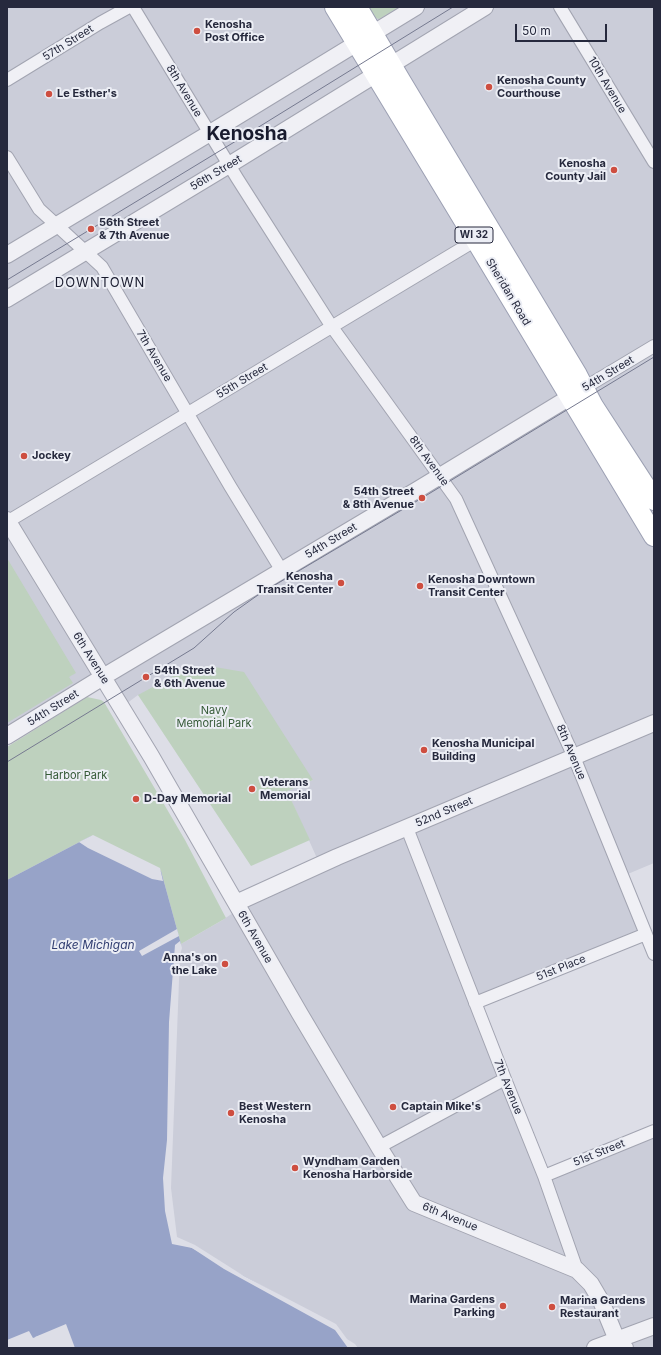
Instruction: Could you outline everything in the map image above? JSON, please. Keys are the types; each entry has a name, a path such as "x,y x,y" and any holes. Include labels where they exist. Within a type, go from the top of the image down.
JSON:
{"main road":[{"name":"Sheridan Road","path":"335,7 365,38 384,69 476,240 577,392 593,406 654,500"},
{"name":"Sheridan Road","path":"357,7 365,38"},
{"name":"Sheridan Road","path":"384,69 400,80 519,278 577,392 654,536"}],"street":[{"name":"57th Street","path":"7,80 129,7"},
{"name":"8th Avenue","path":"133,7 229,165 332,326 456,499 574,757 654,954"},
{"path":"7,256 416,7"},
{"name":"56th Street","path":"7,299 486,7"},
{"name":"10th Avenue","path":"560,7 654,162"},
{"name":"7th Avenue","path":"7,157 39,209 102,267 282,570"},
{"name":"55th Street","path":"7,521 476,240"},
{"name":"54th Street","path":"7,736 103,677 439,477 654,346"},
{"name":"6th Avenue","path":"7,521 151,756 379,1147 414,1203 577,1270"},
{"name":"52nd Street","path":"236,903 406,828 654,723"},
{"name":"7th Avenue","path":"406,828 544,1176 577,1270 591,1284 601,1301 620,1345"},
{"name":"51st Place","path":"475,1003 646,934"},
{"path":"379,1147 505,1079"},
{"name":"51st Street","path":"544,1176 654,1131"},
{"path":"595,1348 620,1345 654,1326"}],"shaded area":[{"path":"7,7 654,7 654,863 623,876 646,934 475,1003 544,1175 654,1131 654,1348 358,1348 175,1239 169,1188 178,955 181,944 239,909 320,865 287,791 313,780 138,695 122,707 103,677 7,736"}],"green space":[{"path":"364,7 399,7 379,19 369,16"},
{"path":"7,558 76,673 69,677 73,683 7,723"},
{"name":"Navy Memorial Park","path":"209,666 244,672 313,780 287,791 310,840 251,866 138,695 181,672"},
{"name":"Harbor Park","path":"87,697 104,702 185,840 226,918 181,944 161,871 91,836 7,880 7,747"}],"water":[{"name":"Lake Michigan","path":"91,836 161,871 181,944 178,955 169,1188 175,1239 335,1325 345,1340 358,1348 47,1348 41,1335 33,1338 29,1331 7,1340 7,880"}],"pier":[{"path":"93,835 160,868 163,881 152,879 88,848 79,842"},
{"path":"177,929 179,936 142,956 139,951"},
{"path":"180,941 182,948 180,955 171,1188 177,1237 195,1245 244,1276 336,1324 347,1339 358,1348 348,1348 335,1330 224,1269 192,1248 172,1244 165,1211 163,1178 167,1140 169,1022 175,945"},
{"path":"66,1324 75,1348 45,1348 40,1337 36,1339 35,1337"}],"tram line":[{"path":"7,280 453,7"},
{"path":"7,762 194,648 234,612 258,595 422,498 654,357"}],"place":[{"name":"Kenosha Post Office","path":"197,31"},
{"name":"Kenosha County Courthouse","path":"489,87"},
{"name":"Le Esther's","path":"49,94"},
{"name":"Kenosha County Jail","path":"614,170"},
{"name":"56th Street & 7th Avenue","path":"91,229"},
{"name":"Jockey","path":"24,456"},
{"name":"54th Street & 8th Avenue","path":"422,498"},
{"name":"Kenosha Transit Center","path":"341,583"},
{"name":"Kenosha Downtown Transit Center","path":"420,586"},
{"name":"54th Street & 6th Avenue","path":"146,677"},
{"name":"Kenosha Municipal Building","path":"424,750"},
{"name":"Veterans Memorial","path":"252,789"},
{"name":"D-Day Memorial","path":"136,799"},
{"name":"Anna's on the Lake","path":"225,964"},
{"name":"Captain Mike's","path":"393,1107"},
{"name":"Best Western Kenosha","path":"231,1113"},
{"name":"Wyndham Garden Kenosha Harborside","path":"295,1168"},
{"name":"Marina Gardens Parking","path":"503,1306"},
{"name":"Marina Gardens Restaurant","path":"552,1307"}],"district":[{"name":"Kenosha","path":"247,134"},
{"name":"DOWNTOWN","path":"100,283"}]}
